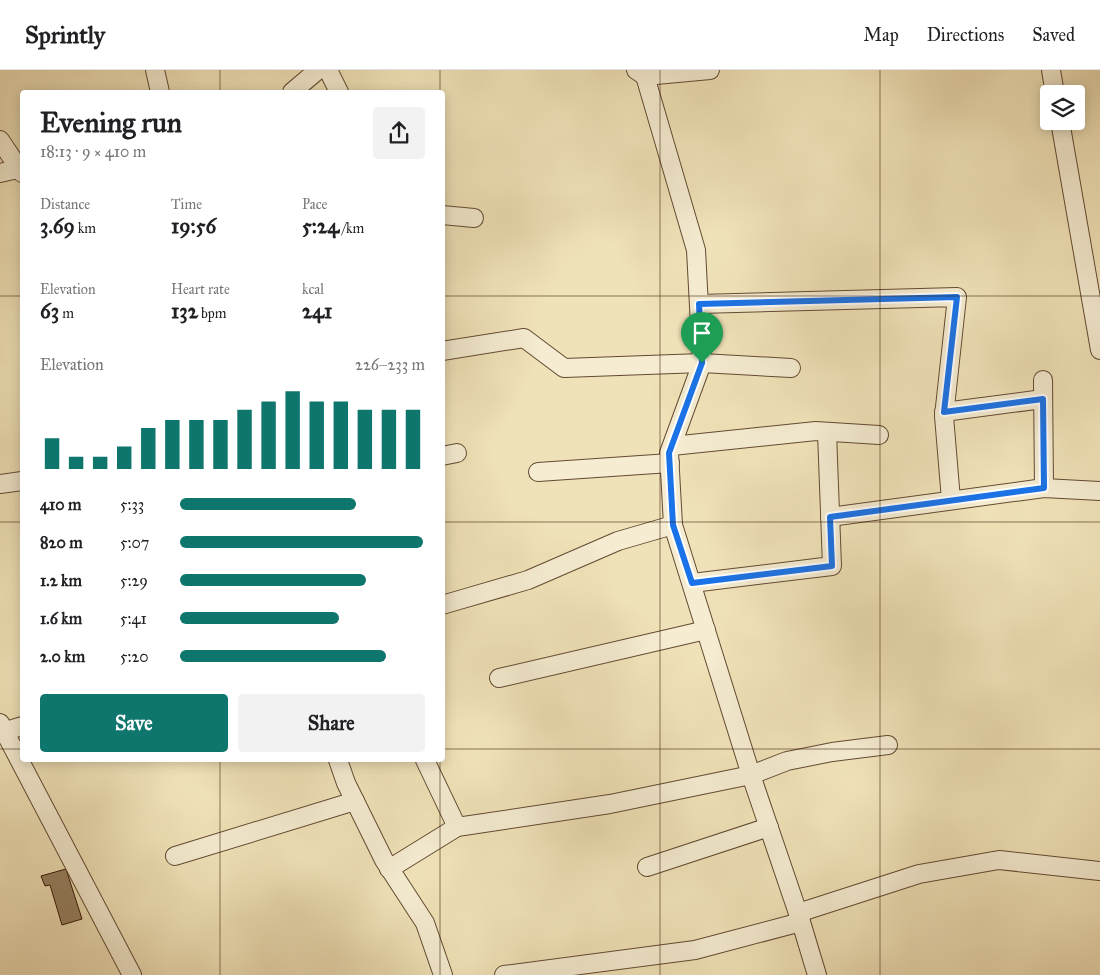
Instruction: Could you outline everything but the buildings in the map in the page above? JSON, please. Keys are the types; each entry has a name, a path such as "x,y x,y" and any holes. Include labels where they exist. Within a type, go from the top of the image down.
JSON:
{"street":[{"path":"155,70 160,90"},
{"path":"294,90 318,70"},
{"path":"328,70 338,90"},
{"path":"710,70 640,73 696,250 702,363 671,454 673,525 751,774 800,917 817,975"},
{"path":"1051,70 1054,85"},
{"path":"1062,130 1100,350"},
{"path":"0,140 20,167"},
{"path":"0,173 20,170"},
{"path":"445,214 474,218"},
{"path":"699,304 957,297 944,412 952,500"},
{"path":"445,351 524,338 564,368 702,363 791,368"},
{"path":"1043,380 1044,488"},
{"path":"944,412 1043,399"},
{"path":"692,583 832,566 827,432"},
{"path":"538,472 827,432 879,435"},
{"path":"0,484 20,481"},
{"path":"830,517 1044,488 1100,491"},
{"path":"445,604 528,580 618,541 673,525"},
{"path":"499,678 706,630"},
{"path":"7,728 20,754"},
{"path":"389,869 457,827 610,804 751,774 787,761 832,752 888,745"},
{"path":"24,762 132,975"},
{"path":"339,762 355,801 389,869 424,923 443,975"},
{"path":"426,762 457,827"},
{"path":"175,856 355,801"},
{"path":"647,867 769,827"},
{"path":"506,975 694,950 800,917 919,874 999,860 1100,871"}],"route":[{"path":"957,297 944,412 1043,399 1044,488 830,517 832,566 692,583 673,525 669,453 702,363 699,304 957,297"}]}
